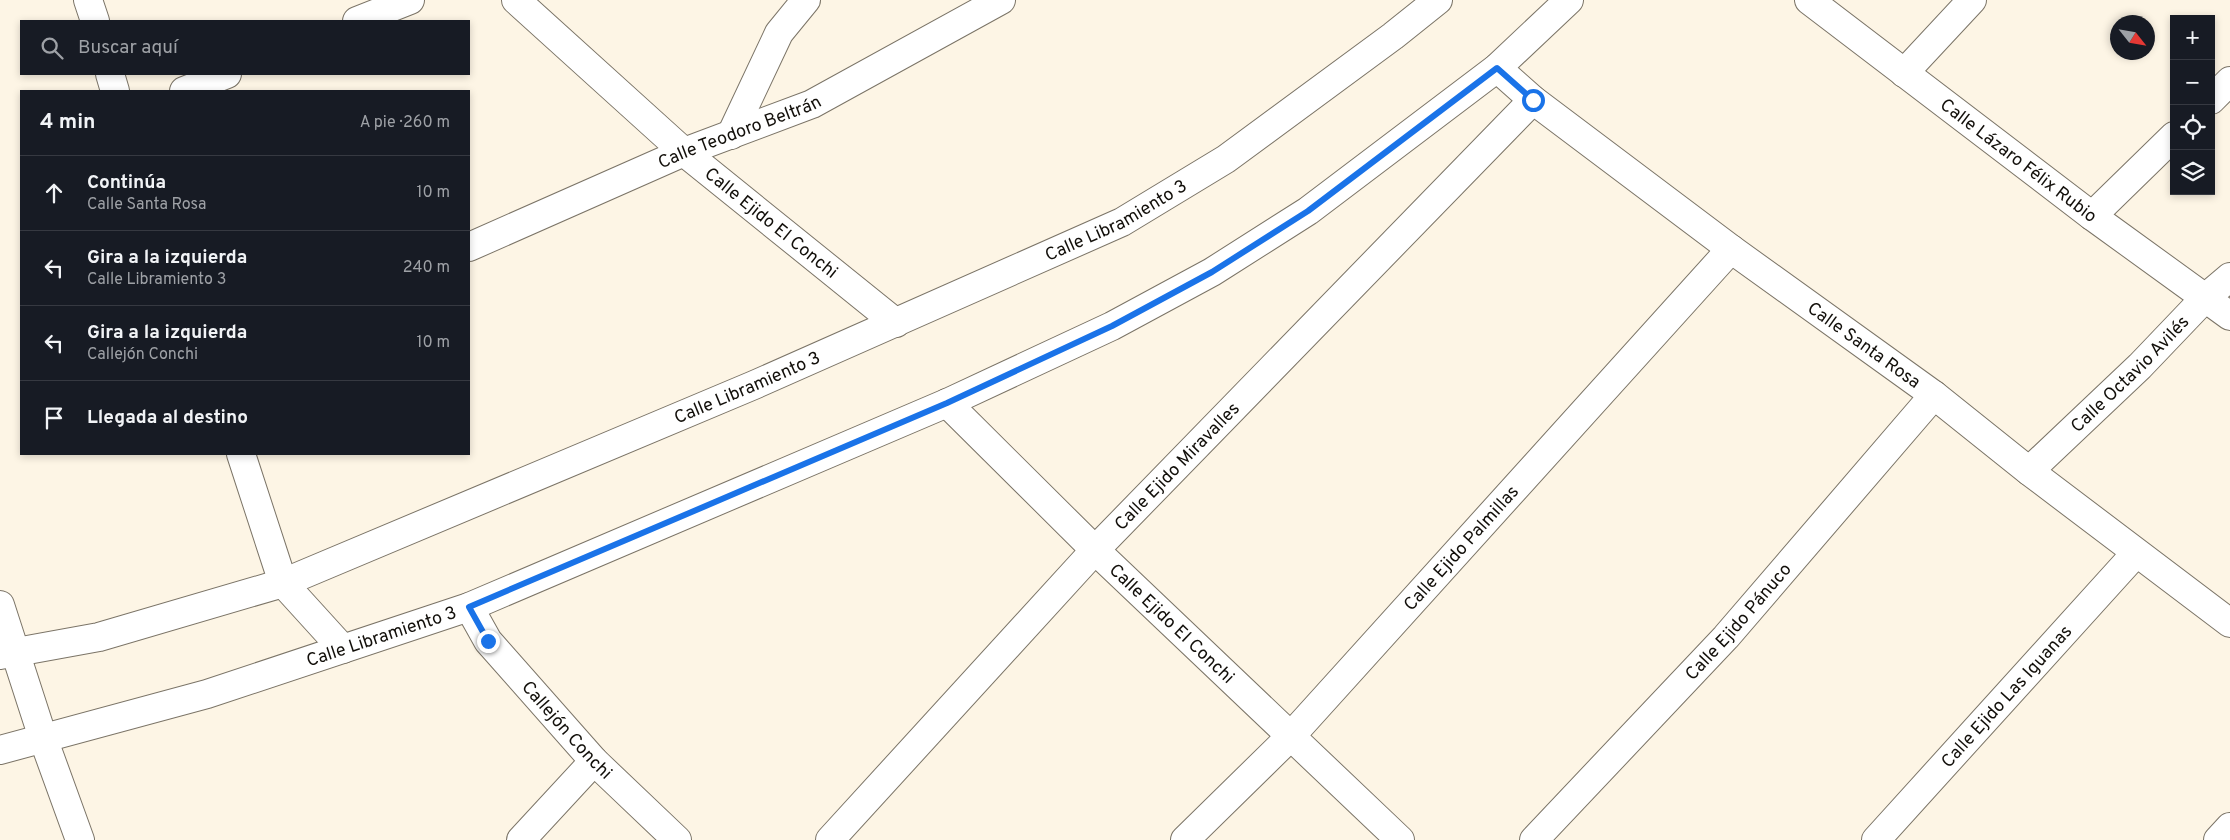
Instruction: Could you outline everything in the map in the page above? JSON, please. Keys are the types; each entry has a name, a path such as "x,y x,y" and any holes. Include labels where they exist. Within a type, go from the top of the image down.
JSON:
{"street":[{"path":"88,0 95,20"},
{"path":"360,20 410,0"},
{"name":"Calle Ejido El Conchi","path":"516,0 684,152 896,323"},
{"path":"731,135 779,33 806,0"},
{"name":"Calle Teodoro Beltrán","path":"470,247 684,152 812,104 1001,0"},
{"name":"Calle Libramiento 3","path":"7,654 99,637 283,583 896,323 1122,222 1226,159 1393,36 1438,0"},
{"name":"Calle Libramiento 3","path":"0,750 207,694 469,607 947,403 1112,326 1212,272 1308,211 1497,68 1569,0"},
{"name":"Calle Lázaro Félix Rubio","path":"1809,0 2092,216 2230,316"},
{"path":"1904,73 1972,0"},
{"name":"Calle Santa Rosa","path":"1497,68 1533,100 1731,249 1934,395 2029,471 2230,623"},
{"path":"110,75 115,90"},
{"path":"187,90 224,75"},
{"path":"2215,96 2230,81"},
{"name":"Calle Ejido Miravalles","path":"830,840 1095,550 1533,100"},
{"path":"2092,216 2170,140"},
{"name":"Calle Ejido Palmillas","path":"1185,840 1290,737 1731,249"},
{"name":"Calle Octavio Avilés","path":"2029,471 2140,366 2204,299 2230,277"},
{"name":"Calle Ejido Pánuco","path":"1534,840 1726,637 1934,395"},
{"name":"Calle Ejido El Conchi","path":"947,403 1095,550 1400,840"},
{"path":"241,455 283,583 343,649"},
{"name":"Calle Ejido Las Iguanas","path":"1876,840 2136,553"},
{"path":"0,605 7,654 43,738 80,840"},
{"name":"Callejón Conchi","path":"469,607 488,641 594,761 677,840"},
{"path":"521,840 594,761"},
{"path":"2218,840 2230,827"}],"route":[{"path":"488,641 469,607 947,403 1112,326 1212,272 1308,211 1497,68 1533,100"}]}
